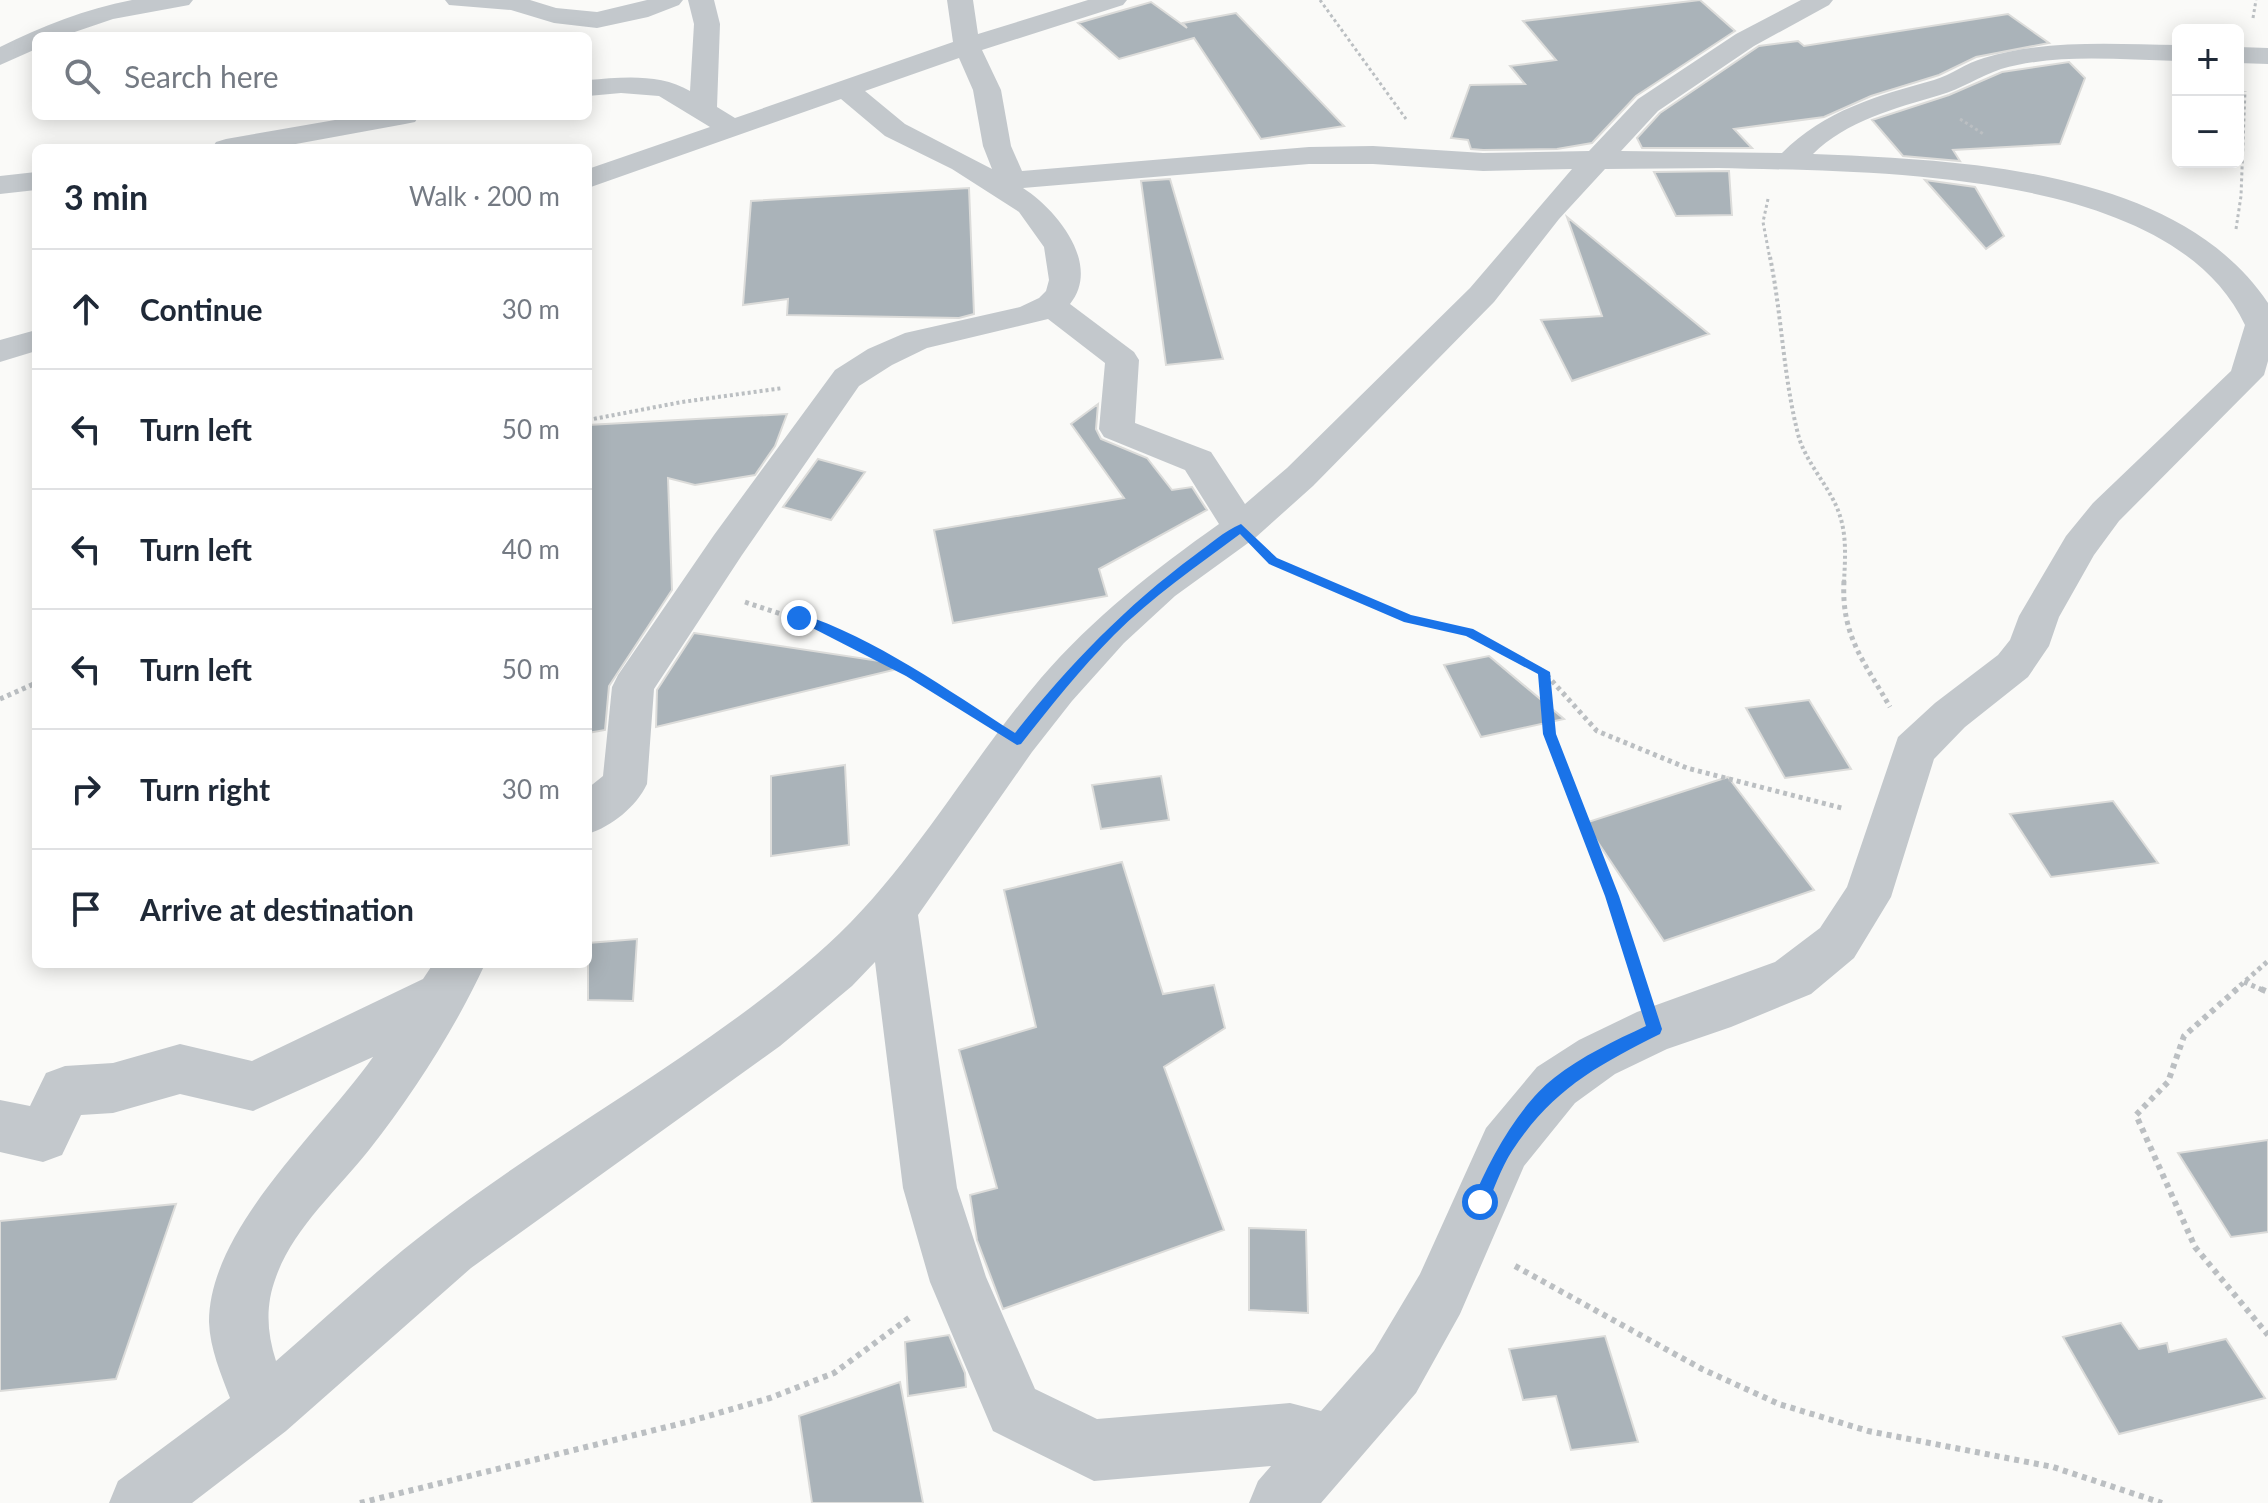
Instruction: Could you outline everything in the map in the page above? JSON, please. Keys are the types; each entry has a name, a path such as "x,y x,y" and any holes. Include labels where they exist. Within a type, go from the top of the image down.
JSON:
{"street":[{"path":"50,32 64,25 150,2 180,0"},
{"path":"458,0 513,3 554,15 597,20 639,12 670,0"},
{"path":"701,0 707,24 703,111"},
{"path":"960,0 967,46 987,90 1003,182"},
{"path":"592,178 967,46 1114,0"},
{"path":"140,1503 265,1410 451,1248 762,1029 835,970 893,911 1017,740 1057,689 1110,632 1161,586 1241,528 1311,466 1482,295 1599,157 1648,105 1795,3"},
{"path":"0,57 32,41"},
{"path":"1790,161 1816,135 1879,104 1950,84 1990,64 2074,51 2172,53"},
{"path":"592,88 621,85 666,88 731,127"},
{"path":"592,812 625,784 633,687 847,378 880,357 917,340 1004,322 1051,305 1061,294 1065,280 1060,246 1030,206 1003,182 895,130 847,90"},
{"path":"248,144 383,120"},
{"path":"1003,182 1230,160 1354,155 1499,162 1599,157 1790,161 1876,165 1989,177 2074,193 2122,209 2170,233 2215,263 2251,301 2265,330 2247,375 2106,512 2080,546 2039,616 2028,646 2013,666 1950,715 1914,750 1867,897 1837,943 1793,978 1731,1004 1655,1029 1597,1057 1556,1085 1505,1147 1440,1294 1395,1372 1280,1503"},
{"path":"0,185 32,181"},
{"path":"2230,268 2268,275"},
{"path":"1051,305 1122,360 1117,429 1198,461 1241,528"},
{"path":"0,351 32,341"},
{"path":"893,911 930,1188 959,1282 1014,1410 1094,1450 1290,1434 1313,1438 1329,1447"},
{"path":"265,1410 245,1357 238,1313 251,1264 302,1186 366,1110 451,979"},
{"path":"0,1126 43,1136 65,1091 113,1088 180,1069 253,1086 332,1051 451,979"}],"path":[{"path":"1320,0 1390,94 1431,161"},
{"path":"2230,268 2241,196 2251,56"},
{"path":"1790,161 1769,194 1763,222 1777,292 1786,386 1799,439 1840,514 1846,545 1843,605 1847,630 1914,750"},
{"path":"592,419 682,402 847,378"},
{"path":"1241,528 1273,561 1409,619 1469,632 1544,672 1597,731 1687,768 1894,820"},
{"path":"699,589 799,618 838,633 956,700 1017,740"},
{"path":"1544,672 1549,734 1607,883 1655,1029"},
{"path":"0,699 32,685"},
{"path":"2268,961 2184,1036 2168,1082 2136,1115 2195,1247 2268,1335"},
{"path":"2244,982 2268,992"},
{"path":"1464,1240 1590,1305 1741,1390 1821,1419 1935,1446 2016,1459 2116,1485 2162,1503"},
{"path":"360,1503 691,1421 770,1398 834,1373 959,1282"}],"building":[{"path":"1700,0 1735,31 1636,96 1592,143 1557,149 1483,150 1471,149 1468,140 1451,138 1470,85 1525,84 1510,66 1556,60 1523,21"},
{"path":"1151,2 1187,28 1183,23 1236,13 1344,126 1261,139 1194,38 1119,59 1078,23"},
{"path":"2008,14 2049,43 1976,57 1939,75 1871,96 1824,117 1734,129 1752,148 1642,148 1637,138 1660,113 1759,46 1798,41 1804,46"},
{"path":"2069,62 2085,78 2060,144 1953,150 1960,161 1903,156 1872,120 1949,95 2002,72"},
{"path":"1729,171 1732,215 1676,216 1654,172"},
{"path":"1170,179 1223,359 1166,365 1141,181"},
{"path":"1925,180 1975,187 2004,236 1986,249"},
{"path":"969,188 974,314 959,318 787,315 788,299 743,305 751,201"},
{"path":"1567,217 1709,334 1572,381 1541,320 1602,316"},
{"path":"1098,404 1096,429 1101,439 1147,458 1172,490 1192,487 1207,510 1099,569 1107,596 953,623 934,530 1124,498 1071,424"},
{"path":"787,414 775,446 755,475 695,485 668,478 672,590 609,686 605,730 592,732 592,425"},
{"path":"818,459 865,472 831,520 783,507"},
{"path":"694,633 906,667 656,727 657,690"},
{"path":"1489,656 1564,719 1481,737 1444,665"},
{"path":"1809,700 1851,769 1785,778 1746,708"},
{"path":"845,765 849,845 771,856 771,776"},
{"path":"1161,776 1169,820 1101,829 1092,785"},
{"path":"1728,777 1814,890 1664,941 1585,823"},
{"path":"2113,801 2158,863 2051,877 2010,814"},
{"path":"1122,862 1163,994 1214,985 1225,1028 1164,1067 1224,1230 1003,1309 977,1240 970,1195 997,1188 959,1050 1036,1027 1004,890"},
{"path":"637,939 633,1001 588,1000 592,943"},
{"path":"2268,1140 2268,1232 2231,1237 2178,1153"},
{"path":"176,1204 116,1379 0,1391 0,1221"},
{"path":"1249,1228 1306,1230 1308,1313 1249,1310"},
{"path":"2121,1323 2139,1349 2167,1343 2169,1352 2226,1339 2265,1398 2119,1434 2063,1337"},
{"path":"949,1335 965,1373 966,1387 908,1396 905,1342"},
{"path":"1605,1336 1638,1442 1571,1450 1556,1396 1523,1400 1509,1349"},
{"path":"900,1382 923,1503 812,1503 799,1416"}],"route":[{"path":"799,618 838,633 911,673 1017,740 1057,689 1110,632 1161,586 1241,528 1273,561 1409,619 1469,632 1544,672 1549,734 1612,896 1655,1029 1597,1057 1556,1085 1505,1147 1480,1202"}]}
